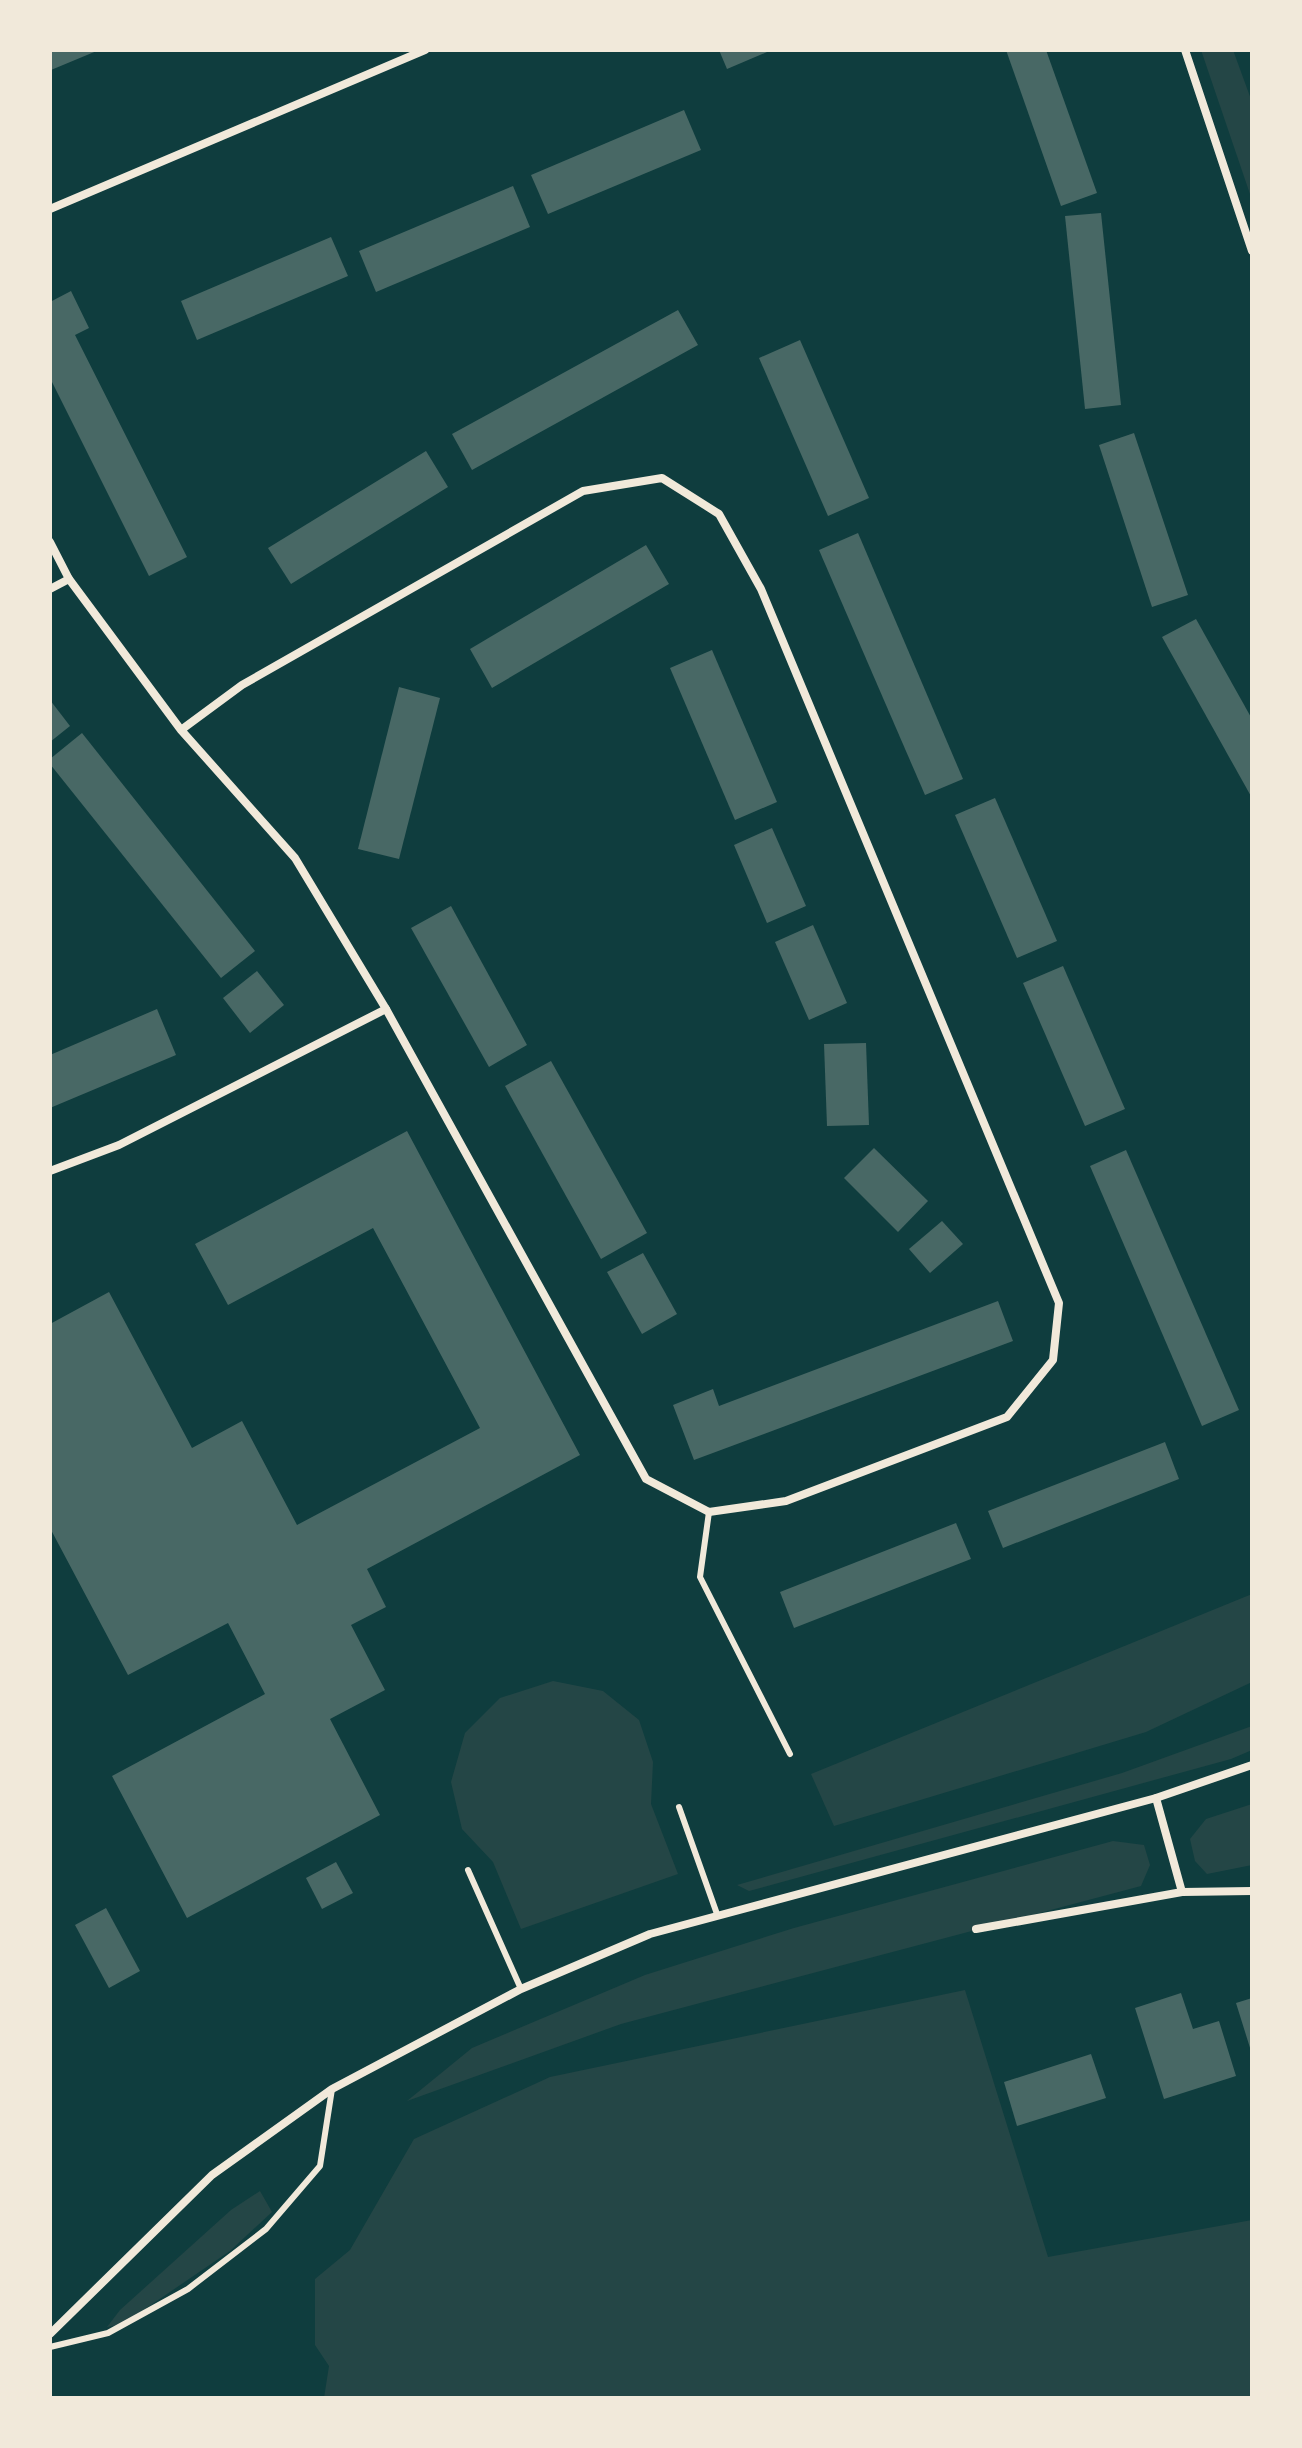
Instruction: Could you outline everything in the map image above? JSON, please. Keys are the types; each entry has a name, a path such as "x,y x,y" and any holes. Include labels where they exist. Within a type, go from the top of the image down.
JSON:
{"street":[{"path":"50,209 425,50"},
{"path":"1185,50 1252,251"},
{"path":"50,542 69,579 181,730 295,858 386,1009 646,1479 709,1512 786,1501 1007,1417 1053,1360 1059,1303 761,589 719,514 662,478 583,491 242,685 181,730"},
{"path":"50,589 69,579"},
{"path":"50,1171 119,1145 386,1009"},
{"path":"50,2334 212,2175 332,2089 521,1989 650,1934 1156,1798 1252,1765"},
{"path":"1156,1798 1182,1892"},
{"path":"976,1929 1182,1892 1252,1891"}],"lane":[{"path":"709,1512 700,1577 790,1754"},
{"path":"679,1807 717,1914"},
{"path":"468,1870 521,1989"},
{"path":"50,2347 108,2333 121,2326 188,2289 266,2229 320,2166 332,2089"}],"shaded area":[{"path":"1201,50 1233,50 1252,102 1252,200"},
{"path":"1252,1594 1252,1682 1146,1732 834,1826 811,1774"},
{"path":"553,1681 603,1691 639,1720 653,1762 651,1804 678,1874 521,1929 493,1862 462,1829 451,1782 465,1733 500,1698"},
{"path":"1252,1726 1252,1750 1231,1759 749,1891 737,1885 1122,1773"},
{"path":"1252,1804 1252,1865 1207,1874 1195,1861 1190,1839 1206,1819"},
{"path":"1113,1841 1144,1845 1150,1865 1141,1886 621,2024 407,2101 472,2048 645,1975 794,1928"},
{"path":"965,1990 1048,2257 1252,2220 1252,2398 324,2398 329,2366 315,2345 315,2279 350,2250 414,2139 550,2077"},
{"path":"260,2191 272,2212 230,2251 123,2324 107,2327 120,2310 231,2210"}],"building":[{"path":"50,50 99,50 51,70"},
{"path":"719,50 766,50 767,52 727,69"},
{"path":"1006,50 1046,50 1097,193 1061,206"},
{"path":"684,110 701,150 548,214 531,175"},
{"path":"513,186 530,227 376,292 359,251"},
{"path":"1101,213 1121,405 1085,409 1065,216"},
{"path":"331,237 348,276 197,340 181,301"},
{"path":"71,291 89,328 75,335 187,557 149,576 50,378 50,302"},
{"path":"678,310 698,345 472,470 452,434"},
{"path":"800,340 869,498 828,516 759,358"},
{"path":"1134,433 1188,595 1152,607 1099,445"},
{"path":"426,451 448,487 291,584 268,548"},
{"path":"858,533 963,779 925,795 819,550"},
{"path":"646,545 669,584 492,688 470,649"},
{"path":"1196,619 1252,719 1252,798 1162,637"},
{"path":"712,650 777,802 735,820 670,668"},
{"path":"399,687 440,698 399,859 358,849"},
{"path":"50,700 70,726 50,742"},
{"path":"82,733 255,951 221,978 50,764 50,759"},
{"path":"995,798 1057,941 1017,958 955,815"},
{"path":"772,828 806,906 767,923 734,845"},
{"path":"451,906 527,1045 489,1067 411,928"},
{"path":"813,925 847,1003 809,1020 775,942"},
{"path":"1063,966 1125,1109 1085,1126 1023,983"},
{"path":"257,971 284,1005 250,1033 223,998"},
{"path":"157,1009 176,1055 50,1108 50,1055"},
{"path":"866,1043 869,1125 827,1126 824,1044"},
{"path":"551,1061 647,1233 601,1259 505,1086"},
{"path":"407,1131 580,1455 367,1569 386,1607 351,1625 385,1690 330,1719 380,1815 187,1918 112,1776 265,1694 228,1623 128,1675 50,1528 50,1324 109,1292 192,1448 242,1421 297,1525 480,1428 373,1228 228,1305 195,1244"},
{"path":"874,1148 928,1201 898,1232 844,1178"},
{"path":"1126,1150 1239,1410 1202,1426 1090,1166"},
{"path":"942,1221 963,1244 930,1273 909,1249"},
{"path":"643,1253 677,1314 642,1334 607,1272"},
{"path":"998,1301 1013,1341 694,1460 673,1405 713,1389 719,1406"},
{"path":"1165,1442 1179,1479 1003,1548 988,1511"},
{"path":"956,1523 971,1559 794,1628 780,1592"},
{"path":"336,1862 353,1893 322,1909 306,1878"},
{"path":"106,1908 140,1971 109,1988 75,1925"},
{"path":"1181,1993 1193,2029 1219,2021 1236,2076 1164,2099 1135,2008"},
{"path":"1252,1998 1252,2051 1251,2051 1236,2003"},
{"path":"1091,2054 1106,2098 1017,2126 1004,2082"}]}
